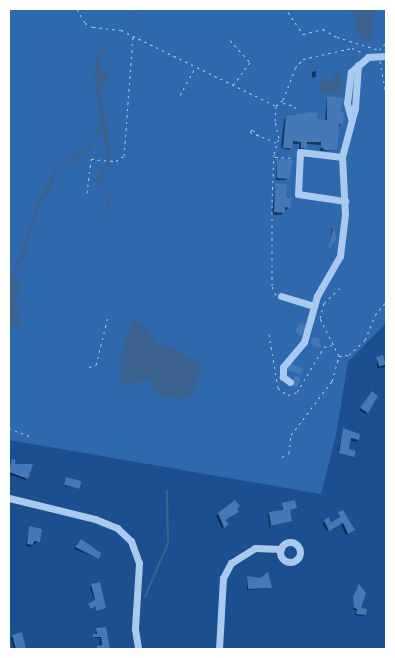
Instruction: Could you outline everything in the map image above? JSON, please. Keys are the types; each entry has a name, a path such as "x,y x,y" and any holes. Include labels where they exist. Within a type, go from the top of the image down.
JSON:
{"street":[{"path":"290,382 283,377 283,367 304,342 314,306 340,256 345,201 342,157 352,118 358,65 371,56 386,56"},
{"path":"342,157 300,152 298,194 345,201"},
{"path":"281,296 314,306"},
{"path":"9,498 95,519 117,528 131,541 139,563 135,629 138,649"},
{"path":"219,649 223,578 231,563 255,548 281,549"}],"path":[{"path":"78,9 85,23 93,27 115,27 276,106"},
{"path":"288,12 304,34 323,29 337,37 379,50 386,43"},
{"path":"87,193 90,160 120,160 125,153 132,35"},
{"path":"230,40 250,62 233,86"},
{"path":"276,106 282,102 295,68 303,60 352,48 371,56 382,65 386,96"},
{"path":"180,95 195,67"},
{"path":"282,102 294,106 295,111"},
{"path":"276,106 277,144 274,157 272,292 281,296"},
{"path":"259,136 277,144"},
{"path":"274,157 299,159"},
{"path":"282,457 289,453 291,435 329,387 339,356 320,322 321,311 324,303 342,286"},
{"path":"339,356 349,355 365,340 375,315 386,302"},
{"path":"88,367 96,365 108,317"},
{"path":"269,334 278,388 288,395 297,392 326,344 333,346"},
{"path":"9,428 29,436"}],"shaded area":[{"path":"9,9 386,9 386,323 348,362 336,435 321,494 9,440"},
{"path":"135,9 139,9 118,31 99,59 100,67 109,75 100,90 108,131 110,166 102,177 102,184 113,211 109,209 100,180 94,179 107,166 103,127 89,150 57,171 50,190 41,202 25,254 12,276 21,286 15,301 21,322 18,326 9,326 9,276 22,253 38,202 54,170 85,149 94,139 101,121 94,81 96,58"},
{"path":"343,9 375,9 371,40 362,42 357,32 355,11"},
{"path":"334,72 342,73 341,93 320,93 321,78 333,81"},
{"path":"134,320 141,323 159,346 172,347 200,364 202,368 194,391 184,399 157,396 148,379 125,387 120,379 119,365 127,333"}],"building":[{"path":"327,96 344,98 340,111 344,113 343,125 339,124 337,150 325,150 321,147 321,142 307,142 307,148 301,148 301,142 293,141 293,148 283,148 286,116 312,112 318,113 317,119 327,120"},
{"path":"277,159 293,160 289,179 277,178"},
{"path":"275,183 287,184 286,198 291,198 290,208 285,207 285,213 274,212"},
{"path":"334,225 336,239 330,250 328,248"},
{"path":"300,323 307,325 301,336 295,332"},
{"path":"312,338 319,338 321,348 311,344"},
{"path":"383,355 386,365 379,367 376,357"},
{"path":"290,363 303,369 301,374 286,370"},
{"path":"295,376 301,378 298,387 292,386"},
{"path":"372,391 378,396 368,413 360,408"},
{"path":"343,428 360,434 359,440 351,438 349,449 356,451 354,457 339,453"},
{"path":"12,459 16,460 15,464 33,464 28,479 9,472"},
{"path":"66,477 81,481 79,489 64,485"},
{"path":"235,500 240,506 237,509 239,512 225,520 229,524 224,528 218,513"},
{"path":"295,500 297,508 290,510 292,521 271,526 269,512 283,510 282,503"},
{"path":"343,510 355,530 348,534 343,523 329,531 324,520 329,517 331,522 340,517 338,512"},
{"path":"29,526 42,529 40,542 34,541 33,545 27,544"},
{"path":"81,539 101,553 99,559 75,547"},
{"path":"268,572 272,588 248,589 247,576 260,578"},
{"path":"100,582 106,608 96,611 95,606 91,609 88,604 95,600 91,584"},
{"path":"359,584 366,593 361,608 367,609 366,615 356,614 357,609 354,608 353,597"},
{"path":"106,627 110,649 97,649 97,646 102,645 101,637 93,637 93,634 97,634 96,628"},
{"path":"22,632 26,649 16,649 12,635"}],"waterway":[{"path":"161,342 162,348"},
{"path":"145,597 168,543 167,491"}]}
